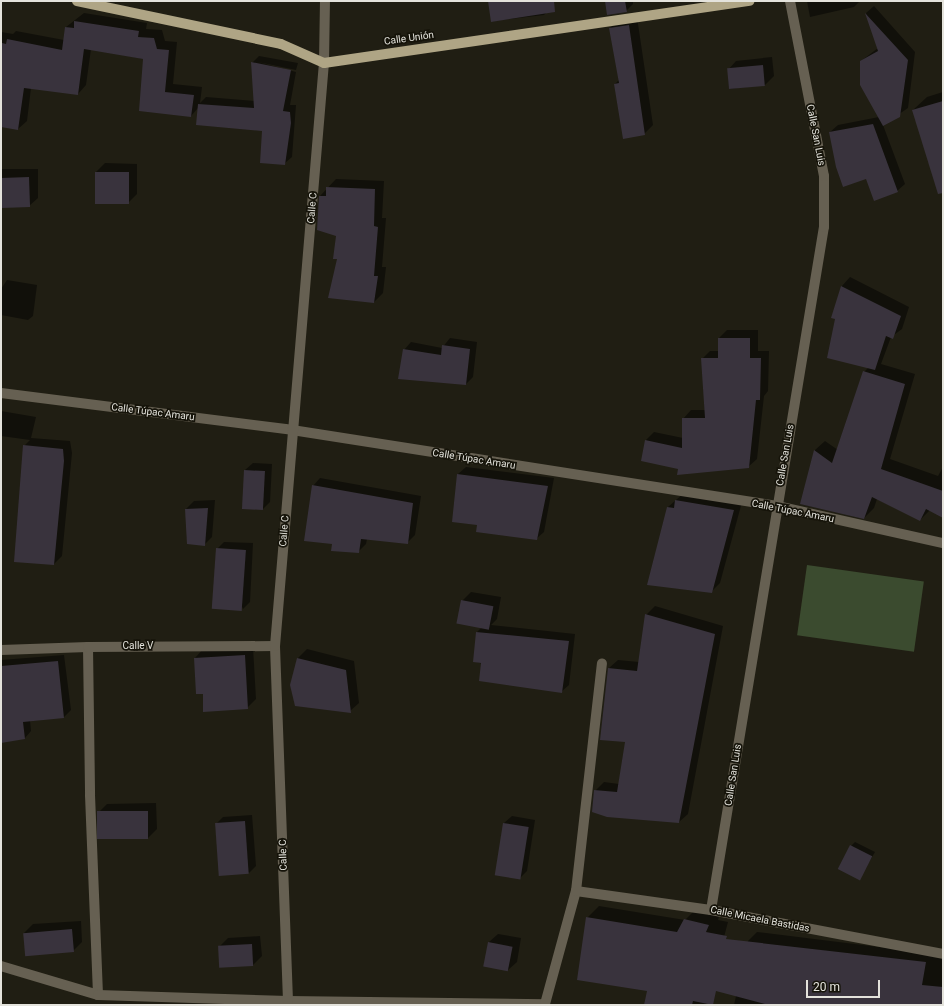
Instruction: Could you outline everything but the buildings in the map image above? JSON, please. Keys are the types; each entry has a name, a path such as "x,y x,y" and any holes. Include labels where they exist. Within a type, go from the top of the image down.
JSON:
{"main road":[{"path":"77,1 281,44 324,63"},
{"name":"Calle Unión","path":"324,63 750,1"}],"street":[{"name":"Calle C","path":"288,1001 275,646 324,63 325,1"},
{"name":"Calle San Luis","path":"711,910 824,227 824,176 790,1"},
{"name":"Calle Túpac Amaru","path":"1,393 292,430 777,506 943,543"},
{"name":"Calle V","path":"1,650 88,647 275,646"},
{"path":"88,647 90,795 98,995"},
{"path":"1,966 98,995 288,1001 545,1004 576,891 602,663"},
{"name":"Calle Micaela Bastidas","path":"576,891 711,910 943,954"}],"green space":[{"path":"807,565 924,581 914,652 797,635"}]}
